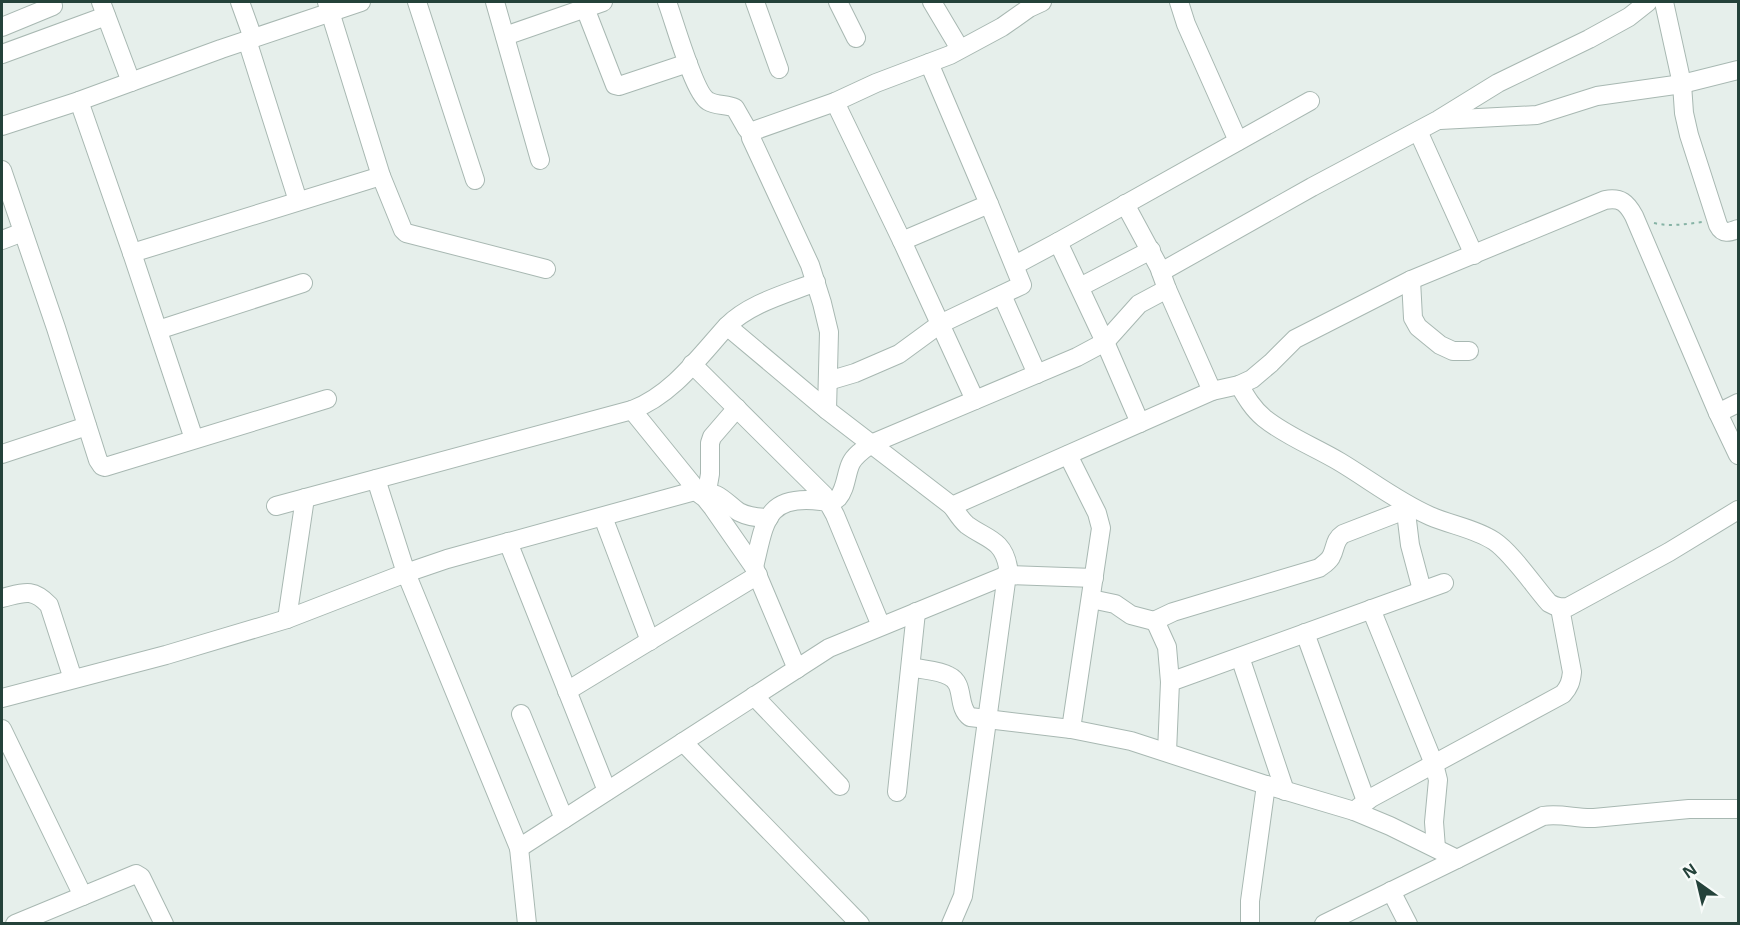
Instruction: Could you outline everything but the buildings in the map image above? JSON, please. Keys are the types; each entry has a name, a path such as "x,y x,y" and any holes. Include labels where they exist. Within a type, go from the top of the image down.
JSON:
{"street":[{"path":"240,2 298,201"},
{"path":"2,126 79,101 250,39 329,6 361,2"},
{"path":"417,2 475,180"},
{"path":"495,2 540,160"},
{"path":"505,36 603,2"},
{"path":"667,2 703,98 710,103 735,108 750,131 751,138 810,265 829,332 827,410"},
{"path":"755,2 779,69"},
{"path":"838,2 856,38"},
{"path":"932,2 960,50"},
{"path":"1179,2 1186,24 1238,141"},
{"path":"567,691 650,641 756,571 762,536 771,512 782,503 806,499 828,502 838,498 851,464 858,454 871,444 1077,357 1105,342 1139,304 1164,281 1312,187 1438,120 1498,83 1588,39 1629,16 1648,2"},
{"path":"1664,2 1682,84 1684,113 1689,135 1716,219 1720,230 1724,232 1729,233 1738,229"},
{"path":"750,131 836,102 876,82 960,50 1002,27 1032,4"},
{"path":"2,27 52,6"},
{"path":"329,6 381,176 400,226 406,233 546,268"},
{"path":"585,8 615,85 619,86 688,63"},
{"path":"2,54 104,9 131,82"},
{"path":"828,381 855,373 899,354 940,324 1022,285 929,63"},
{"path":"1438,120 1537,115 1597,96 1682,84 1738,70"},
{"path":"79,101 194,439"},
{"path":"1015,265 1310,101"},
{"path":"836,102 975,400"},
{"path":"1418,131 1474,255"},
{"path":"2,170 98,460 102,466 105,467 327,399"},
{"path":"132,253 381,176"},
{"path":"952,506 1212,391 1239,385 1260,373 1295,339 1411,280 1605,200 1614,199 1622,200 1628,205 1634,216 1738,455"},
{"path":"902,241 989,204"},
{"path":"1125,204 1151,250 1212,391"},
{"path":"2,240 23,232"},
{"path":"1058,242 1140,423"},
{"path":"1080,287 1151,250"},
{"path":"1411,280 1413,318 1418,327 1440,345 1453,351 1468,351"},
{"path":"276,506 646,405 668,389 735,318 816,282"},
{"path":"158,330 303,283"},
{"path":"1002,295 1037,374"},
{"path":"727,326 827,410 952,506 967,525 992,539 1006,559 1007,575 963,896 951,924"},
{"path":"692,364 816,486 828,502 836,515 881,626"},
{"path":"1239,385 1250,404 1264,418 1339,461 1405,507 1487,537 1496,543 1549,603 1560,608 1568,607 1670,552 1738,510"},
{"path":"1718,413 1738,403"},
{"path":"700,491 710,474 712,436 737,408"},
{"path":"632,410 700,491 756,571 797,669"},
{"path":"2,454 87,426"},
{"path":"1068,455 1100,520 1101,528 1071,729"},
{"path":"376,479 406,573 519,848 527,924"},
{"path":"2,698 166,655 287,619 447,559 691,492 700,491 717,495 746,515 769,518"},
{"path":"287,619 305,498"},
{"path":"1405,507 1410,545 1422,590"},
{"path":"1090,599 1115,604 1131,615 1154,621 1173,612 1319,568 1331,557 1339,536 1405,507"},
{"path":"603,517 650,641"},
{"path":"508,543 607,791"},
{"path":"519,848 829,648 1007,575 1094,578"},
{"path":"1170,682 1444,583"},
{"path":"2,598 30,592 40,596 49,605 73,679"},
{"path":"1360,806 1563,694 1568,689 1572,672 1560,608"},
{"path":"1371,609 1434,764 1438,780 1434,822 1436,848"},
{"path":"897,792 916,612"},
{"path":"1154,621 1167,647 1170,682 1167,752"},
{"path":"1305,633 1360,806"},
{"path":"1240,657 1285,791"},
{"path":"911,667 950,676 958,686 966,715 1071,729 1131,741 1285,791 1360,806 1390,826 1457,858"},
{"path":"754,696 840,786"},
{"path":"521,714 564,819"},
{"path":"2,729 83,896"},
{"path":"682,742 860,924"},
{"path":"1250,924 1250,901 1266,785"},
{"path":"1324,924 1544,816 1555,814 1582,819 1689,809 1738,808"},
{"path":"15,924 44,918 83,896 138,875 164,924"},
{"path":"1391,891 1408,924"}],"path":[{"path":"1634,216 1663,225 1716,219"}]}
